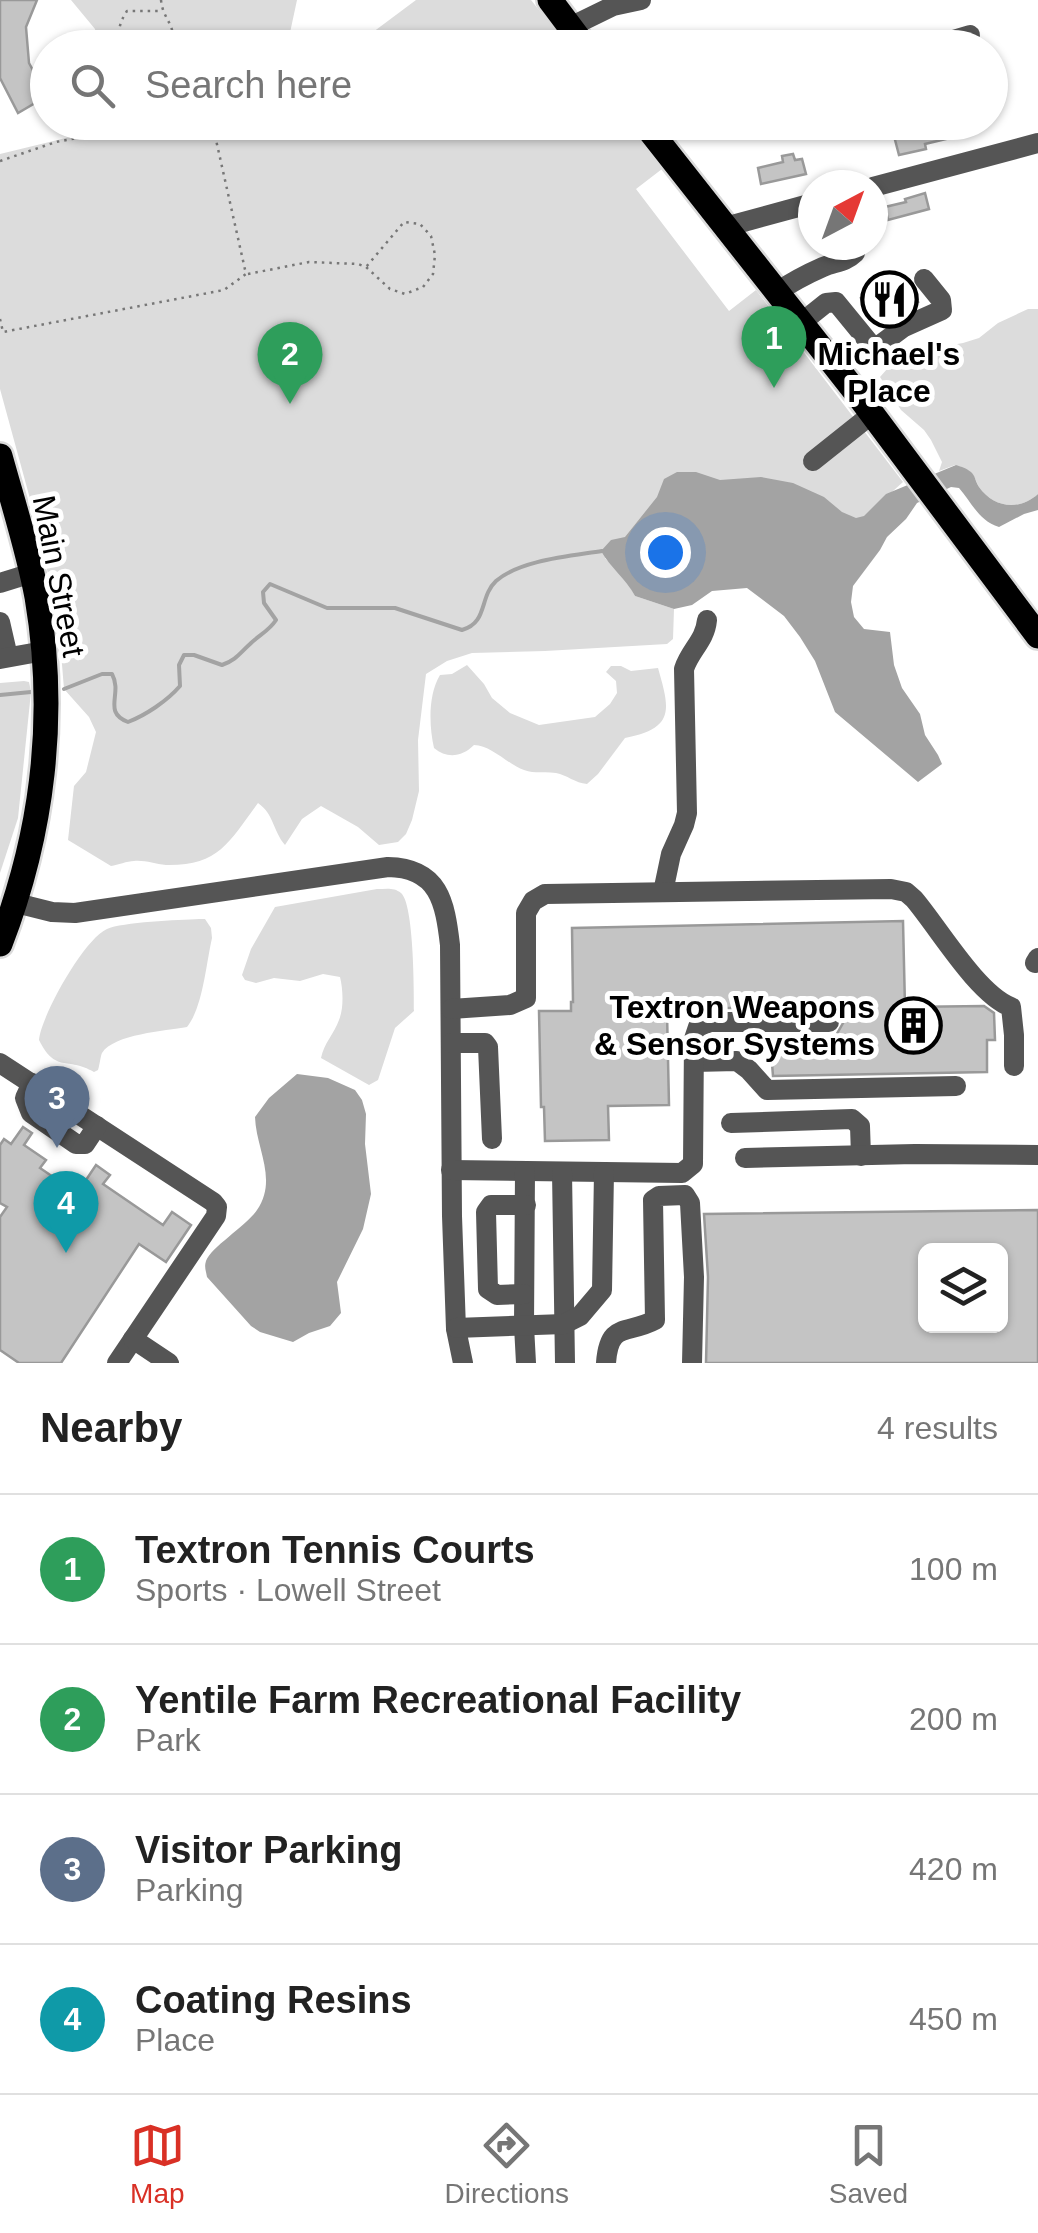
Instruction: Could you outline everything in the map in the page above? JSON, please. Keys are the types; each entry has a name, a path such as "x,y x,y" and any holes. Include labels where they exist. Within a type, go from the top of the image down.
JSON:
{"main road":[{"path":"550,0 573,30"},
{"path":"663,140 1038,636"},
{"name":"Main Street","path":"0,456 6,502 32,573 44,651 46,706 44,761 33,837 16,903 0,944"}],"street":[{"path":"570,26 613,6 640,0"},
{"path":"888,183 1038,143"},
{"path":"725,226 798,207"},
{"path":"777,292 829,264 846,260"},
{"path":"801,323 826,303 836,302 877,348 902,328 942,310 941,300 924,279"},
{"path":"814,461 872,414"},
{"path":"0,583 32,573"},
{"path":"664,892 670,854 688,812 684,670 704,638 707,620"},
{"path":"0,622 4,658 44,651"},
{"path":"16,903 75,913 388,867 408,868 436,889 443,902 450,945 451,1170 456,1328 462,1363"},
{"path":"451,1008 510,1006 526,998 526,914 540,896 891,889 906,892 918,902 970,973 1011,1007 1014,1066"},
{"path":"451,1170 682,1173 693,1164 695,1032 701,1025 829,1022"},
{"path":"451,1043 485,1043 488,1048 492,1139"},
{"path":"694,1062 736,1061 767,1090 956,1086"},
{"path":"0,1062 213,1202 218,1209 117,1363"},
{"path":"730,1123 852,1120 860,1126 861,1156"},
{"path":"745,1158 1038,1155"},
{"path":"526,1171 526,1363"},
{"path":"562,1172 564,1363"},
{"path":"456,1328 564,1324 580,1316 602,1290 604,1172"},
{"path":"606,1363 607,1346 615,1334 655,1320 652,1200 685,1195 690,1203 694,1277 692,1363"},
{"path":"524,1294 497,1295 488,1289 486,1212 492,1205 526,1205"},
{"path":"133,1340 169,1363"}],"path":[{"path":"134,11 135,0"},
{"path":"161,0 172,30"},
{"path":"119,30 127,11 162,11"},
{"path":"0,162 66,140"},
{"path":"216,140 246,274"},
{"path":"0,319 2,333 224,290 246,274 309,262 358,264 390,289 406,294 423,287 433,274 431,236 420,224 404,222 366,267"}],"shaded area":[{"path":"71,0 297,0 291,30 95,29"},
{"path":"416,0 531,0 555,30 376,30"},
{"path":"58,140 639,140 662,169 636,189 729,311 756,290 903,482 820,557 605,558 626,579 635,596 674,609 673,639 667,644 472,653 447,661 426,674 418,740 419,791 412,820 398,842 379,845 358,827 321,806 302,819 285,845 258,803 230,840 211,856 184,864 138,861 111,866 68,840 74,786 86,772 96,732 89,717 64,689 58,616 0,389 0,154"},
{"path":"1028,309 1038,309 1038,494 1023,503 1007,505 985,494 972,474 955,465 939,471 942,462 931,440 901,410 880,377 906,353 979,338 998,323"},
{"path":"956,465 971,472 985,494 999,503 1015,505 1038,494 1038,510 999,527 981,516 959,488 951,487 917,503 853,586 851,602 854,617 864,629 890,632 894,665 902,688 920,714 925,735 942,764 918,782 835,712 815,661 800,637 784,616 747,588 712,591 692,605 674,609 635,596 601,551 611,540 625,537 657,497 664,479 677,472 696,472 720,480 761,477 793,483 856,518 864,516 886,494"},
{"path":"467,665 492,698 510,713 539,725 595,717 617,693 616,681 606,672 611,666 631,671 658,668 665,715 653,729 625,738 587,784 556,773 524,770 480,746 474,745 459,754 444,754 434,748 432,739 433,692 440,675 452,674"},
{"path":"29,682 31,692 18,818 0,873 0,683"},
{"path":"377,889 401,893 409,913 414,1011 395,1028 378,1080 369,1085 321,1058 341,1015 340,977 323,974 300,981 274,978 256,983 242,975 251,949 275,907"},
{"path":"205,919 212,938 200,997 187,1027 117,1041 102,1053 94,1072 57,1061 45,1050 39,1040 47,1014 76,962 98,936 107,929 125,925"},
{"path":"297,1074 328,1078 355,1090 362,1100 371,1194 363,1229 337,1282 341,1313 330,1326 293,1342 251,1326 207,1277 205,1265 209,1255 252,1216 263,1198 266,1175 255,1117 269,1098"}],"building":[{"path":"0,0 37,0 26,27 30,106 18,113 0,78"},
{"path":"895,140 942,140 925,144 926,149 899,155"},
{"path":"793,154 795,160 802,159 805,170 798,170 798,176 761,184 758,168 783,162 782,156"},
{"path":"925,193 929,209 888,220 888,206 906,202 905,199"},
{"name":"Michael's Place","path":"894,274 918,302 884,325 861,298"},
{"name":"Textron Weapons & Sensor Systems","path":"903,921 905,1007 984,1006 994,1013 995,1040 987,1040 987,1072 773,1076 770,1038 835,1037 843,1023 840,1014 829,1008 667,1012 669,1105 608,1106 609,1140 545,1141 539,1011 571,1011 572,928"},
{"path":"23,1127 32,1133 24,1145 46,1160 40,1168 59,1181 62,1176 80,1189 96,1165 110,1175 103,1184 163,1225 172,1212 191,1225 166,1262 139,1244 61,1363 19,1363 0,1350 0,1217 7,1207 0,1203 0,1145 4,1139 11,1144"},
{"path":"1038,1210 1038,1363 706,1363 708,1277 704,1214"}],"waterway":[{"path":"64,689 112,674 116,713 128,722 142,716 180,686 179,665 184,655 222,665 270,627 276,620 264,603 263,592 270,584 327,608 395,608 462,630 476,622 491,587 506,574 546,560 602,551"},
{"path":"0,695 31,692"}],"place":[{"name":"Michael's Place","path":"889,300"},
{"name":"Textron Tennis Courts","path":"774,388"},
{"name":"Yentile Farm Recreational Facility","path":"290,404"},
{"name":"Textron Weapons & Sensor Systems","path":"914,1025"},
{"name":"Visitor Parking","path":"57,1148"},
{"name":"Coating Resins","path":"66,1253"}]}
